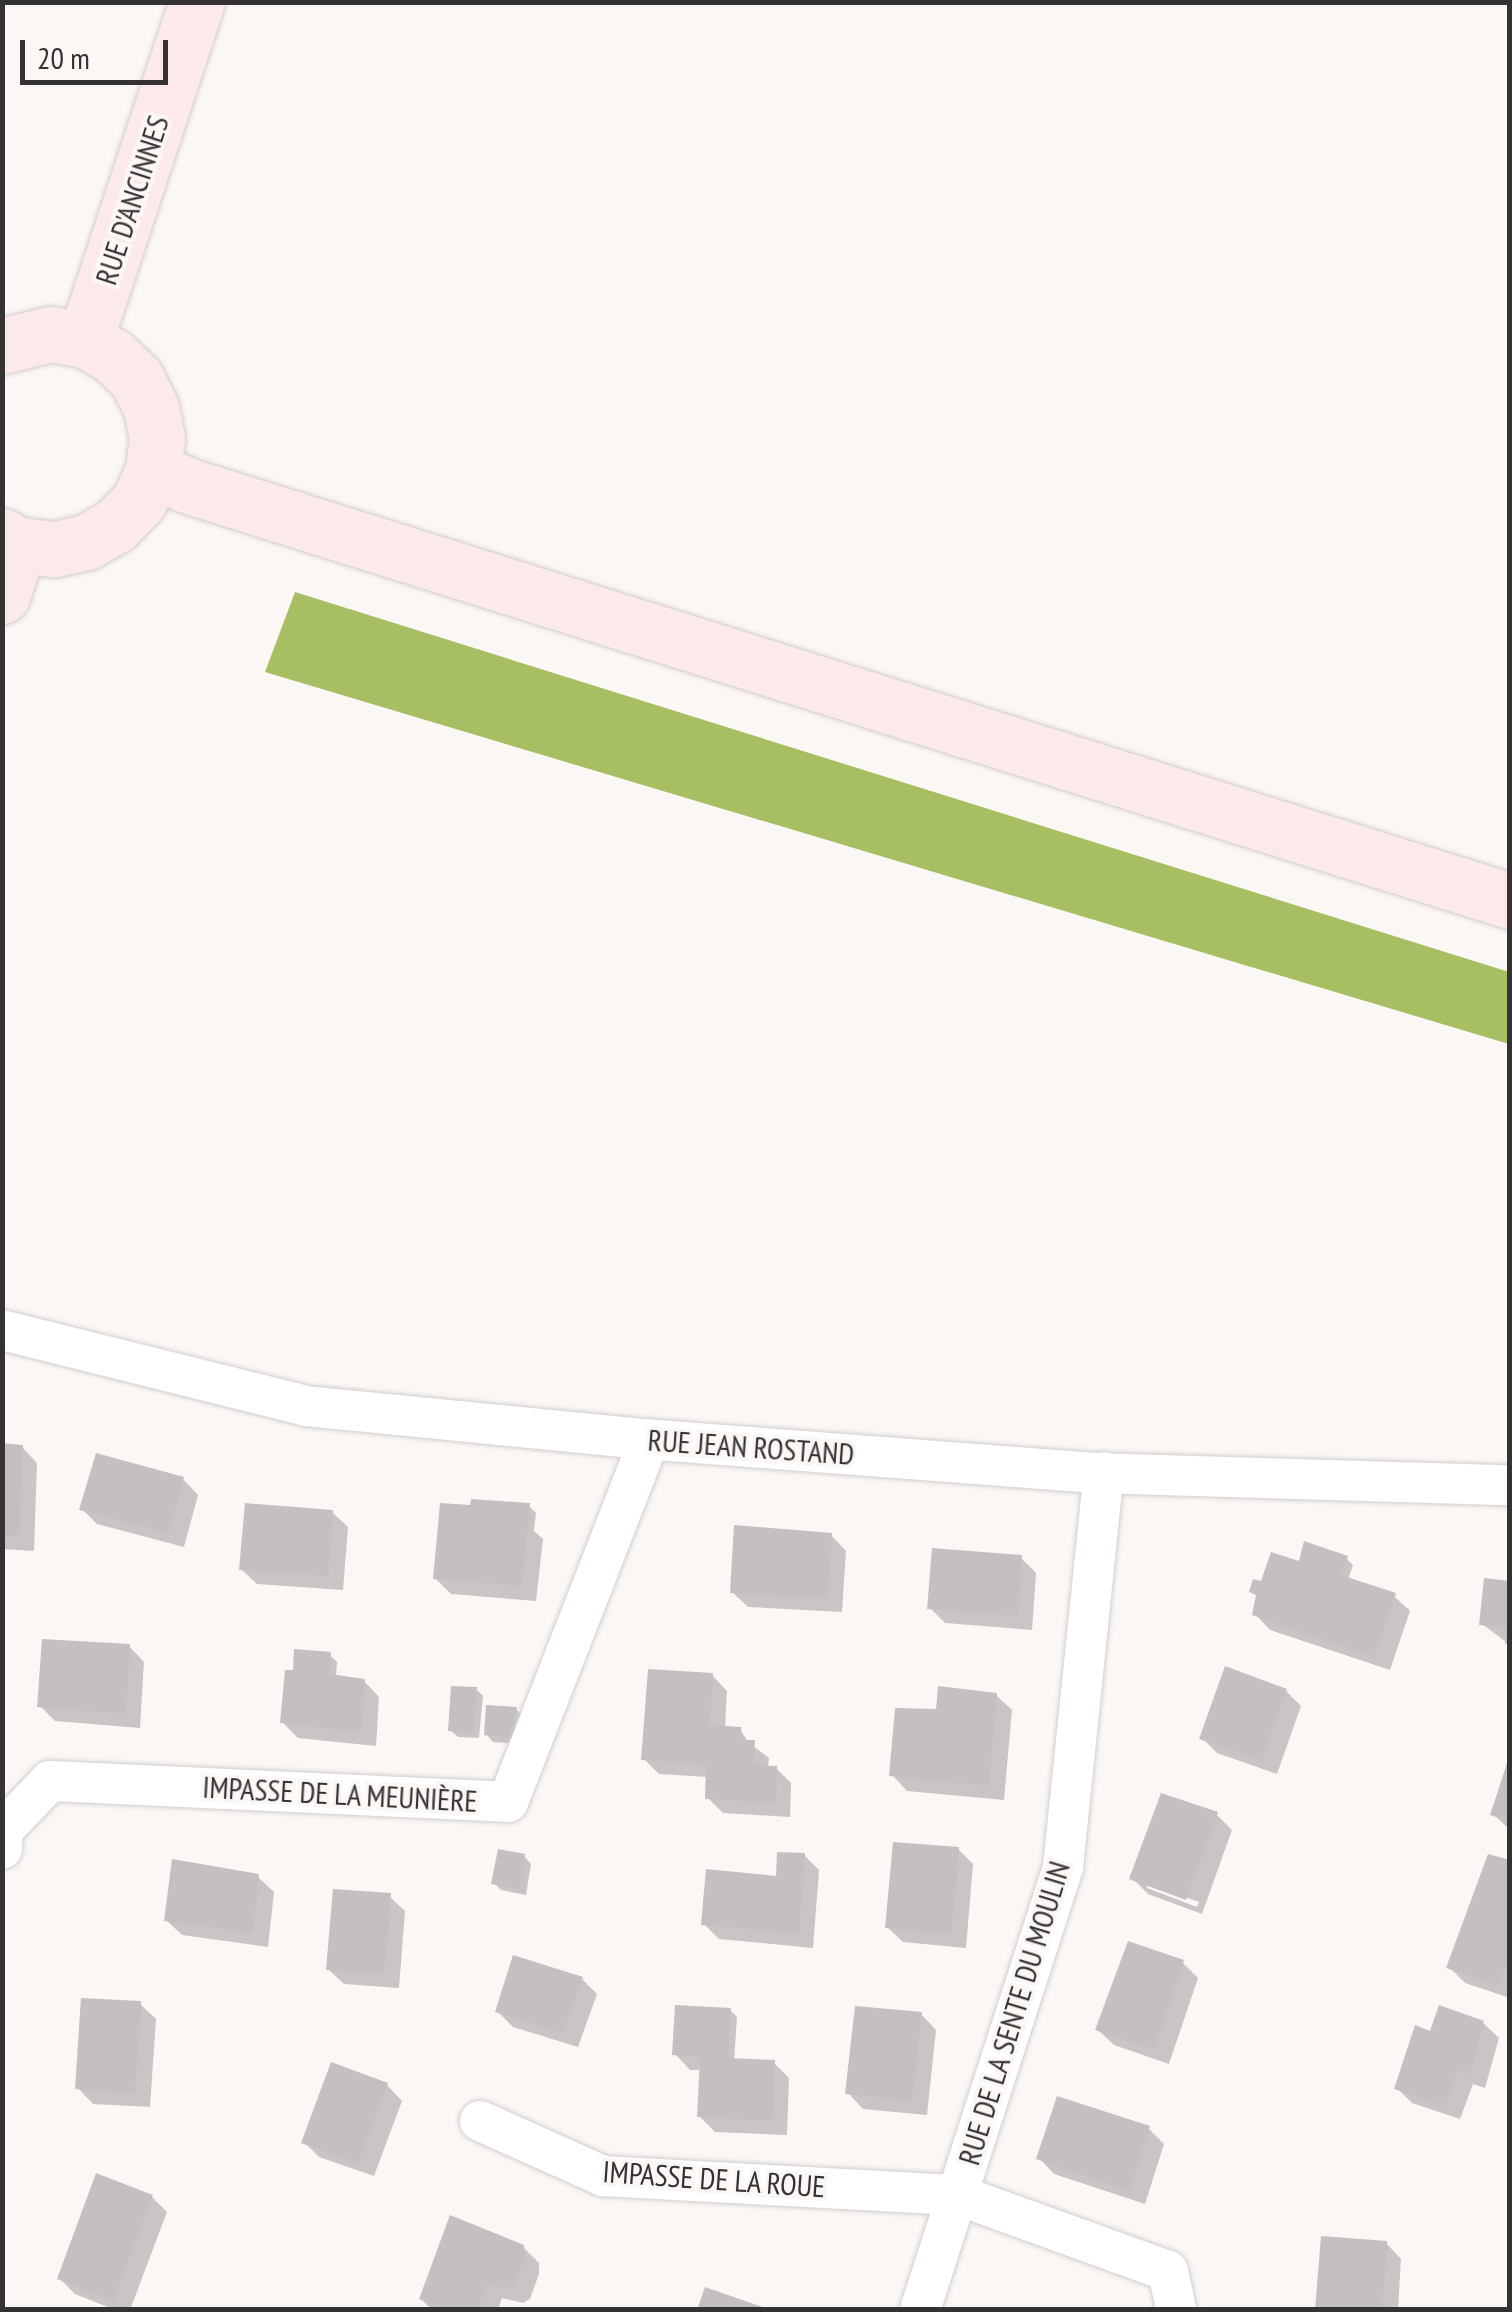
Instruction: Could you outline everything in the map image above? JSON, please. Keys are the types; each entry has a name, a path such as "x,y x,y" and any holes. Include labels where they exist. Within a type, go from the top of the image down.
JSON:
{"main road":[{"name":"RUE D'ANCINNES","path":"85,340 198,2"},
{"path":"2,346 51,334 85,340 113,356 136,378 151,406 157,438 153,470 139,501 116,526 87,542 53,549 11,540 2,596"},
{"path":"153,470 186,485 1510,902"}],"street":[{"name":"RUE JEAN ROSTAND","path":"2,1330 306,1406 649,1440 1104,1472 1510,1485"},
{"name":"IMPASSE DE LA MEUNIÈRE","path":"2,1848 4,1830 50,1781 508,1802 649,1440"},
{"name":"RUE DE LA SENTE DU MOULIN","path":"920,2310 1063,1867 1104,1472"},
{"name":"IMPASSE DE LA ROUE","path":"480,2121 603,2176 958,2195 1168,2270 1176,2310"}],"green space":[{"path":"295,592 1509,972 1509,1044 265,672"}],"building":[{"path":"2,1443 23,1445 19,1537 2,1536"},
{"path":"96,1453 184,1477 169,1533 79,1510"},
{"path":"471,1499 530,1503 522,1586 433,1579 440,1503 470,1505"},
{"path":"245,1503 333,1510 328,1576 239,1570"},
{"path":"734,1525 832,1533 828,1598 730,1593"},
{"path":"1304,1541 1348,1556 1341,1575 1396,1593 1375,1656 1252,1615 1256,1595 1249,1592 1253,1579 1261,1581 1271,1552 1299,1561"},
{"path":"932,1548 1022,1555 1018,1616 927,1609"},
{"path":"1484,1578 1510,1581 1510,1644 1505,1644 1507,1628 1479,1625"},
{"path":"42,1639 130,1644 126,1714 37,1707"},
{"path":"294,1649 331,1652 330,1674 365,1679 361,1732 280,1723 285,1670 293,1670"},
{"path":"1225,1666 1287,1689 1262,1760 1199,1739"},
{"path":"648,1669 713,1673 710,1725 741,1727 742,1740 755,1740 753,1765 777,1766 776,1803 705,1799 706,1764 641,1760"},
{"path":"451,1686 477,1687 473,1732 448,1731"},
{"path":"938,1686 997,1693 989,1786 889,1776 895,1708 936,1709"},
{"path":"486,1705 517,1707 513,1738 484,1735"},
{"path":"1510,1757 1510,1821 1490,1815"},
{"path":"1161,1793 1218,1812 1186,1900 1129,1879"},
{"path":"893,1842 959,1847 951,1934 885,1928"},
{"path":"498,1849 525,1854 519,1889 491,1884"},
{"path":"777,1852 805,1853 799,1933 701,1925 706,1869 776,1876"},
{"path":"1488,1854 1510,1860 1510,1955 1499,1986 1446,1968"},
{"path":"172,1859 259,1874 253,1933 164,1921"},
{"path":"333,1889 391,1893 384,1974 326,1970"},
{"path":"1128,1941 1184,1960 1154,2050 1095,2030"},
{"path":"513,1955 583,1977 563,2033 495,2012"},
{"path":"81,1998 141,2001 135,2093 75,2089"},
{"path":"675,2005 731,2008 728,2058 775,2060 773,2121 697,2117 700,2057 672,2055"},
{"path":"1439,2005 1484,2021 1470,2074 1458,2070 1445,2106 1394,2089 1415,2025 1430,2031"},
{"path":"855,2006 922,2012 912,2101 845,2094"},
{"path":"331,2062 388,2083 358,2163 301,2143"},
{"path":"1057,2096 1150,2126 1129,2190 1036,2159"},
{"path":"96,2173 153,2195 113,2301 57,2279"},
{"path":"450,2215 524,2245 525,2257 515,2284 507,2288 487,2284 477,2310 448,2310 419,2299"},
{"path":"1321,2236 1387,2241 1382,2310 1315,2310"},
{"path":"705,2287 768,2309 768,2310 697,2310"}]}
